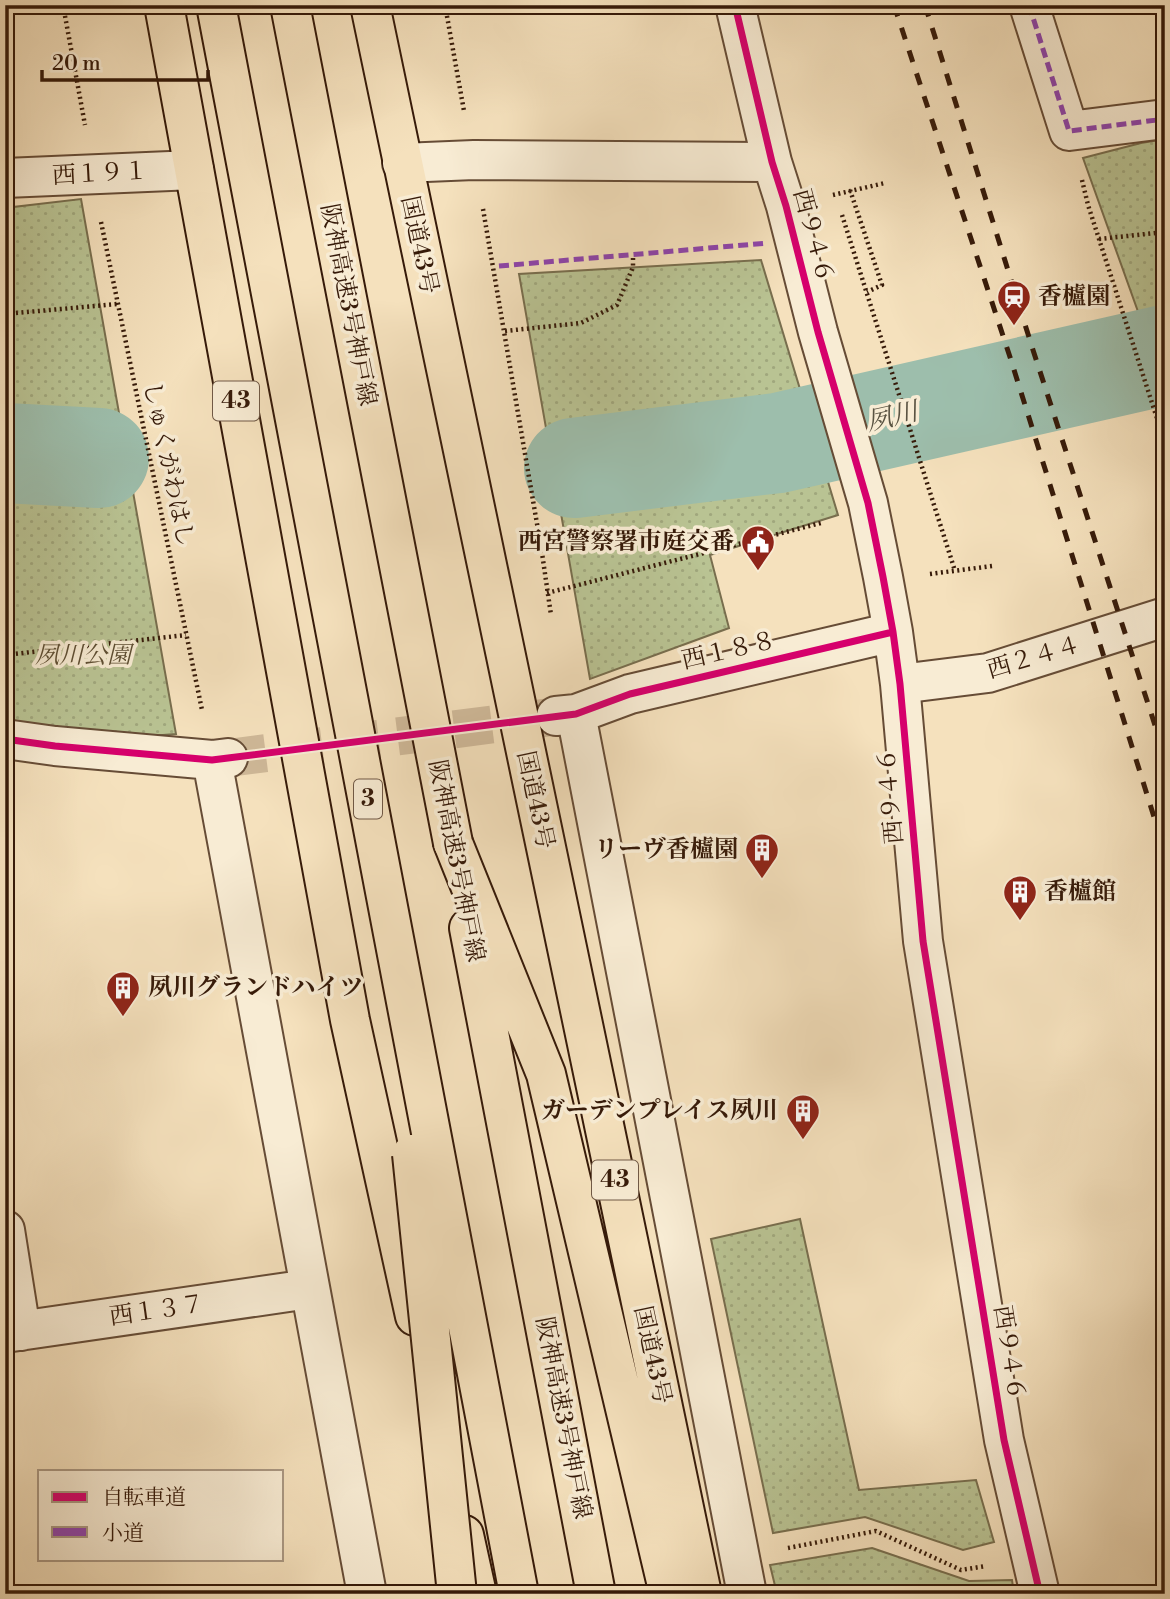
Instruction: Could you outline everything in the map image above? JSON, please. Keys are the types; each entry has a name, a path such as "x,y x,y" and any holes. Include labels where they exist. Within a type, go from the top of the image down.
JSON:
{"highway":[{"name":"43","path":"164,5 349,1020 477,1594"},
{"name":"3","path":"216,5 519,1594"},
{"name":"阪神高速3号神戸線","path":"290,5 596,1594"},
{"name":"国道43号","path":"370,5 702,1594"},
{"path":"453,843 546,1074 669,1594"},
{"path":"384,887 457,1594"}],"street":[{"name":"西９４６","path":"736,5 772,162 868,503 893,632 923,941 1004,1440 1036,1577"},
{"path":"1029,5 1069,131 1165,119"},
{"path":"402,163 473,157 772,162"},
{"name":"西１９１","path":"5,178 93,172 194,170"},
{"name":"西２４４","path":"900,684 988,673 1165,617"},
{"name":"西１８８","path":"740,1557 566,715 630,694 893,632"},
{"path":"5,738 55,747 220,759 309,1289 366,1594"},
{"path":"5,1230 13,1332"},
{"name":"西１３７","path":"13,1332 309,1289"},
{"path":"740,1557 747,1594"}],"path":[{"path":"445,5 473,157 497,266 552,620"},
{"path":"826,197 886,183"},
{"path":"850,190 882,285 867,292"},
{"path":"1088,205 1165,443"},
{"path":"839,207 956,572"},
{"path":"1100,239 1165,232"},
{"path":"505,331 581,323 617,305 633,267 633,255"},
{"path":"5,314 117,304"},
{"path":"547,593 830,521"},
{"path":"924,574 992,566"},
{"path":"5,655 186,635"},
{"path":"740,1557 876,1531 961,1570 1036,1577"}],"green space":[{"path":"1165,139 1165,387 1083,158"},
{"name":"夙川公園","path":"81,199 176,734 5,747 5,208"},
{"path":"761,260 838,515 710,555 729,628 590,679 519,274"},
{"path":"800,1219 859,1490 976,1480 994,1542 963,1550 865,1517 773,1533 711,1239"},
{"path":"872,1548 969,1581 1012,1580 1014,1594 777,1594 770,1565"}],"waterway":[{"name":"夙川","path":"574,468 778,443 1165,355"},
{"name":"夙川","path":"5,453 99,458"}],"tunnel":[{"path":"228,758 551,717"}],"railway":[{"path":"894,5 1010,357 1165,852"},
{"path":"925,5 1033,350 1165,756"}],"marked path":[{"path":"1029,5 1069,131 1165,119"},
{"path":"499,266 768,243"}],"cycle path":[{"path":"735,5 772,162 868,503 883,577 900,684 923,941 1004,1440 1040,1594"},
{"path":"5,739 212,760 576,714 630,694 893,632"}],"place":[{"name":"香櫨園","path":"1014,327"},
{"name":"西宮警察署市庭交番","path":"758,572"},
{"name":"リーヴ香櫨園","path":"762,880"},
{"name":"香櫨館","path":"1020,922"},
{"name":"夙川グランドハイツ","path":"123,1018"},
{"name":"ガーデンプレイス夙川","path":"803,1141"}]}
